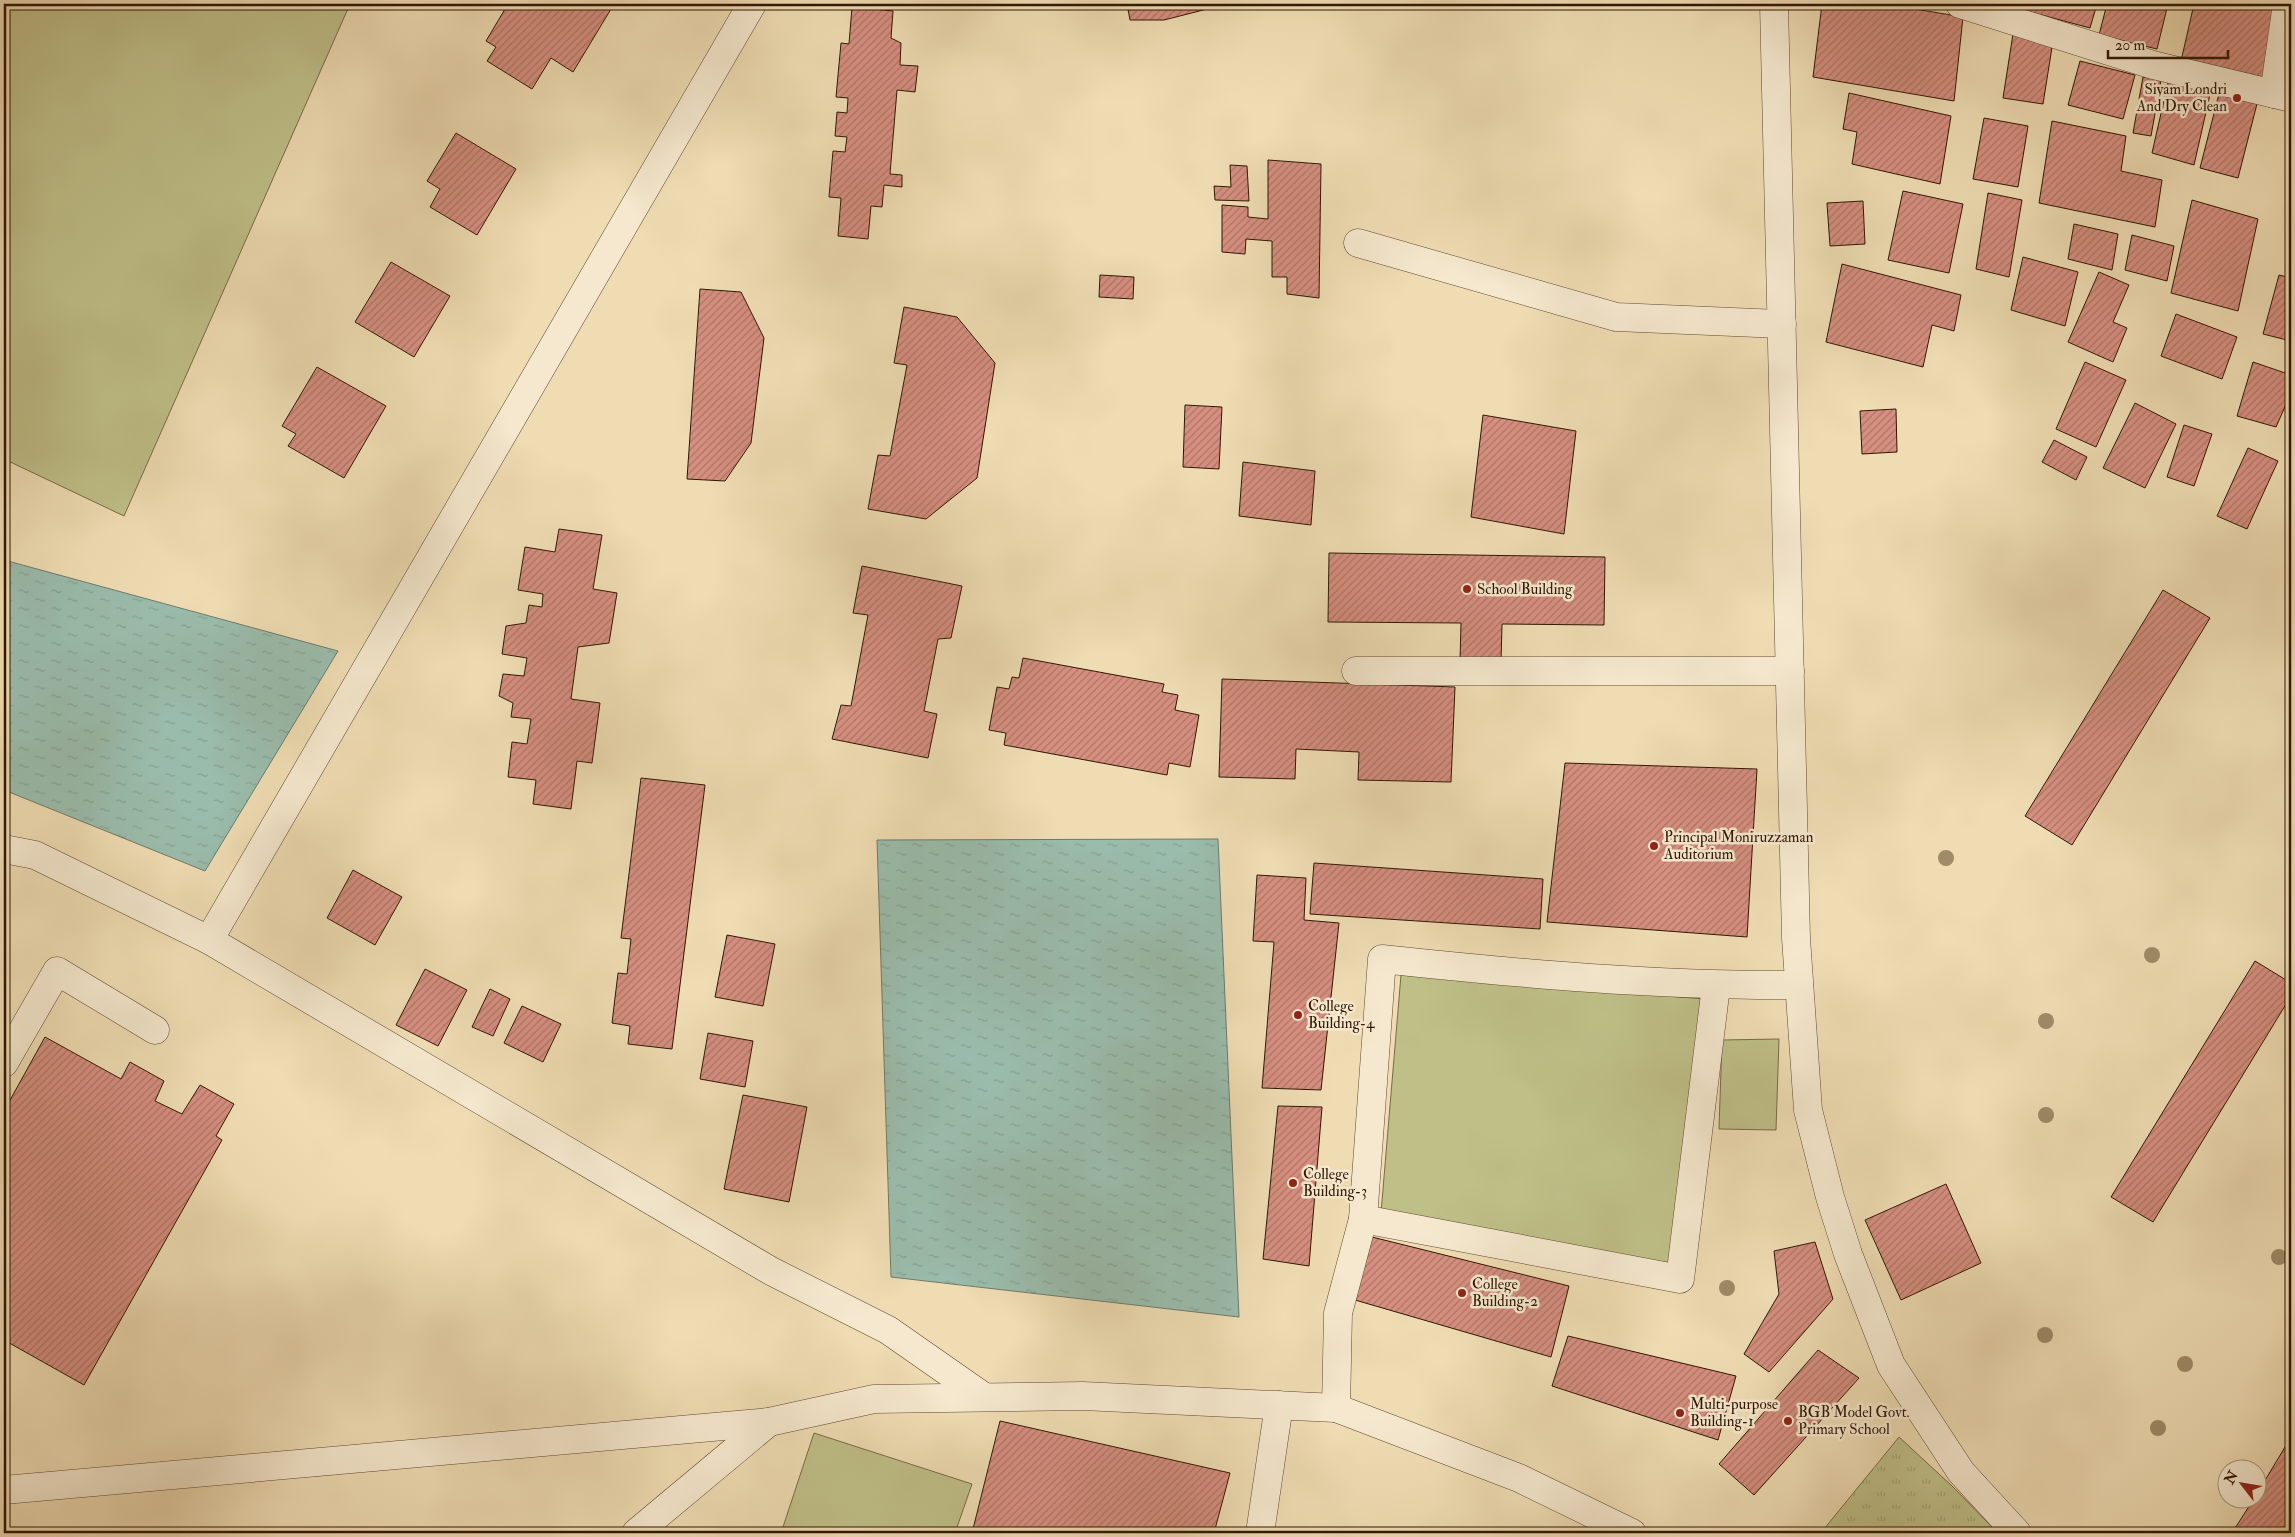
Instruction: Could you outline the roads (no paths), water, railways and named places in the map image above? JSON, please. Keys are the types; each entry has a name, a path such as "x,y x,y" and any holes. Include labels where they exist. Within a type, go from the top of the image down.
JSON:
{"street":[{"path":"209,940 752,4"},
{"path":"1774,4 1796,938 1808,1110 1848,1254 1891,1365 1961,1472 2017,1533"},
{"path":"1960,4 2153,65 2283,96 2287,4"},
{"path":"1358,243 1616,317 1782,324"},
{"path":"1356,671 1790,671"},
{"path":"4,849 35,856 209,940 771,1271 888,1330 984,1398"},
{"path":"1336,1408 1338,1314 1362,1219 1382,959 1538,976 1716,986 1799,986"},
{"path":"4,1063 57,971 156,1030"},
{"path":"1362,1219 1680,1279 1716,986"},
{"path":"4,1490 769,1422 874,1399 1083,1396 1336,1408 1519,1478 1632,1533"},
{"path":"1260,1533 1278,1405"},
{"path":"636,1533 769,1422"}],"water":[{"path":"4,560 338,651 205,871 4,790"},
{"path":"1218,839 1239,1317 891,1277 877,840"}],"place":[{"name":"Siyam Londri And Dry Clean","path":"2237,98"},
{"name":"School Building","path":"1467,589"},
{"name":"Principal Moniruzzaman Auditorium","path":"1654,846"},
{"name":"College Building-4","path":"1298,1015"},
{"name":"College Building-3","path":"1293,1183"},
{"name":"College Building-2","path":"1462,1293"},
{"name":"Multi-purpose Building-1","path":"1680,1413"},
{"name":"BGB Model Govt. Primary School","path":"1788,1421"}]}
